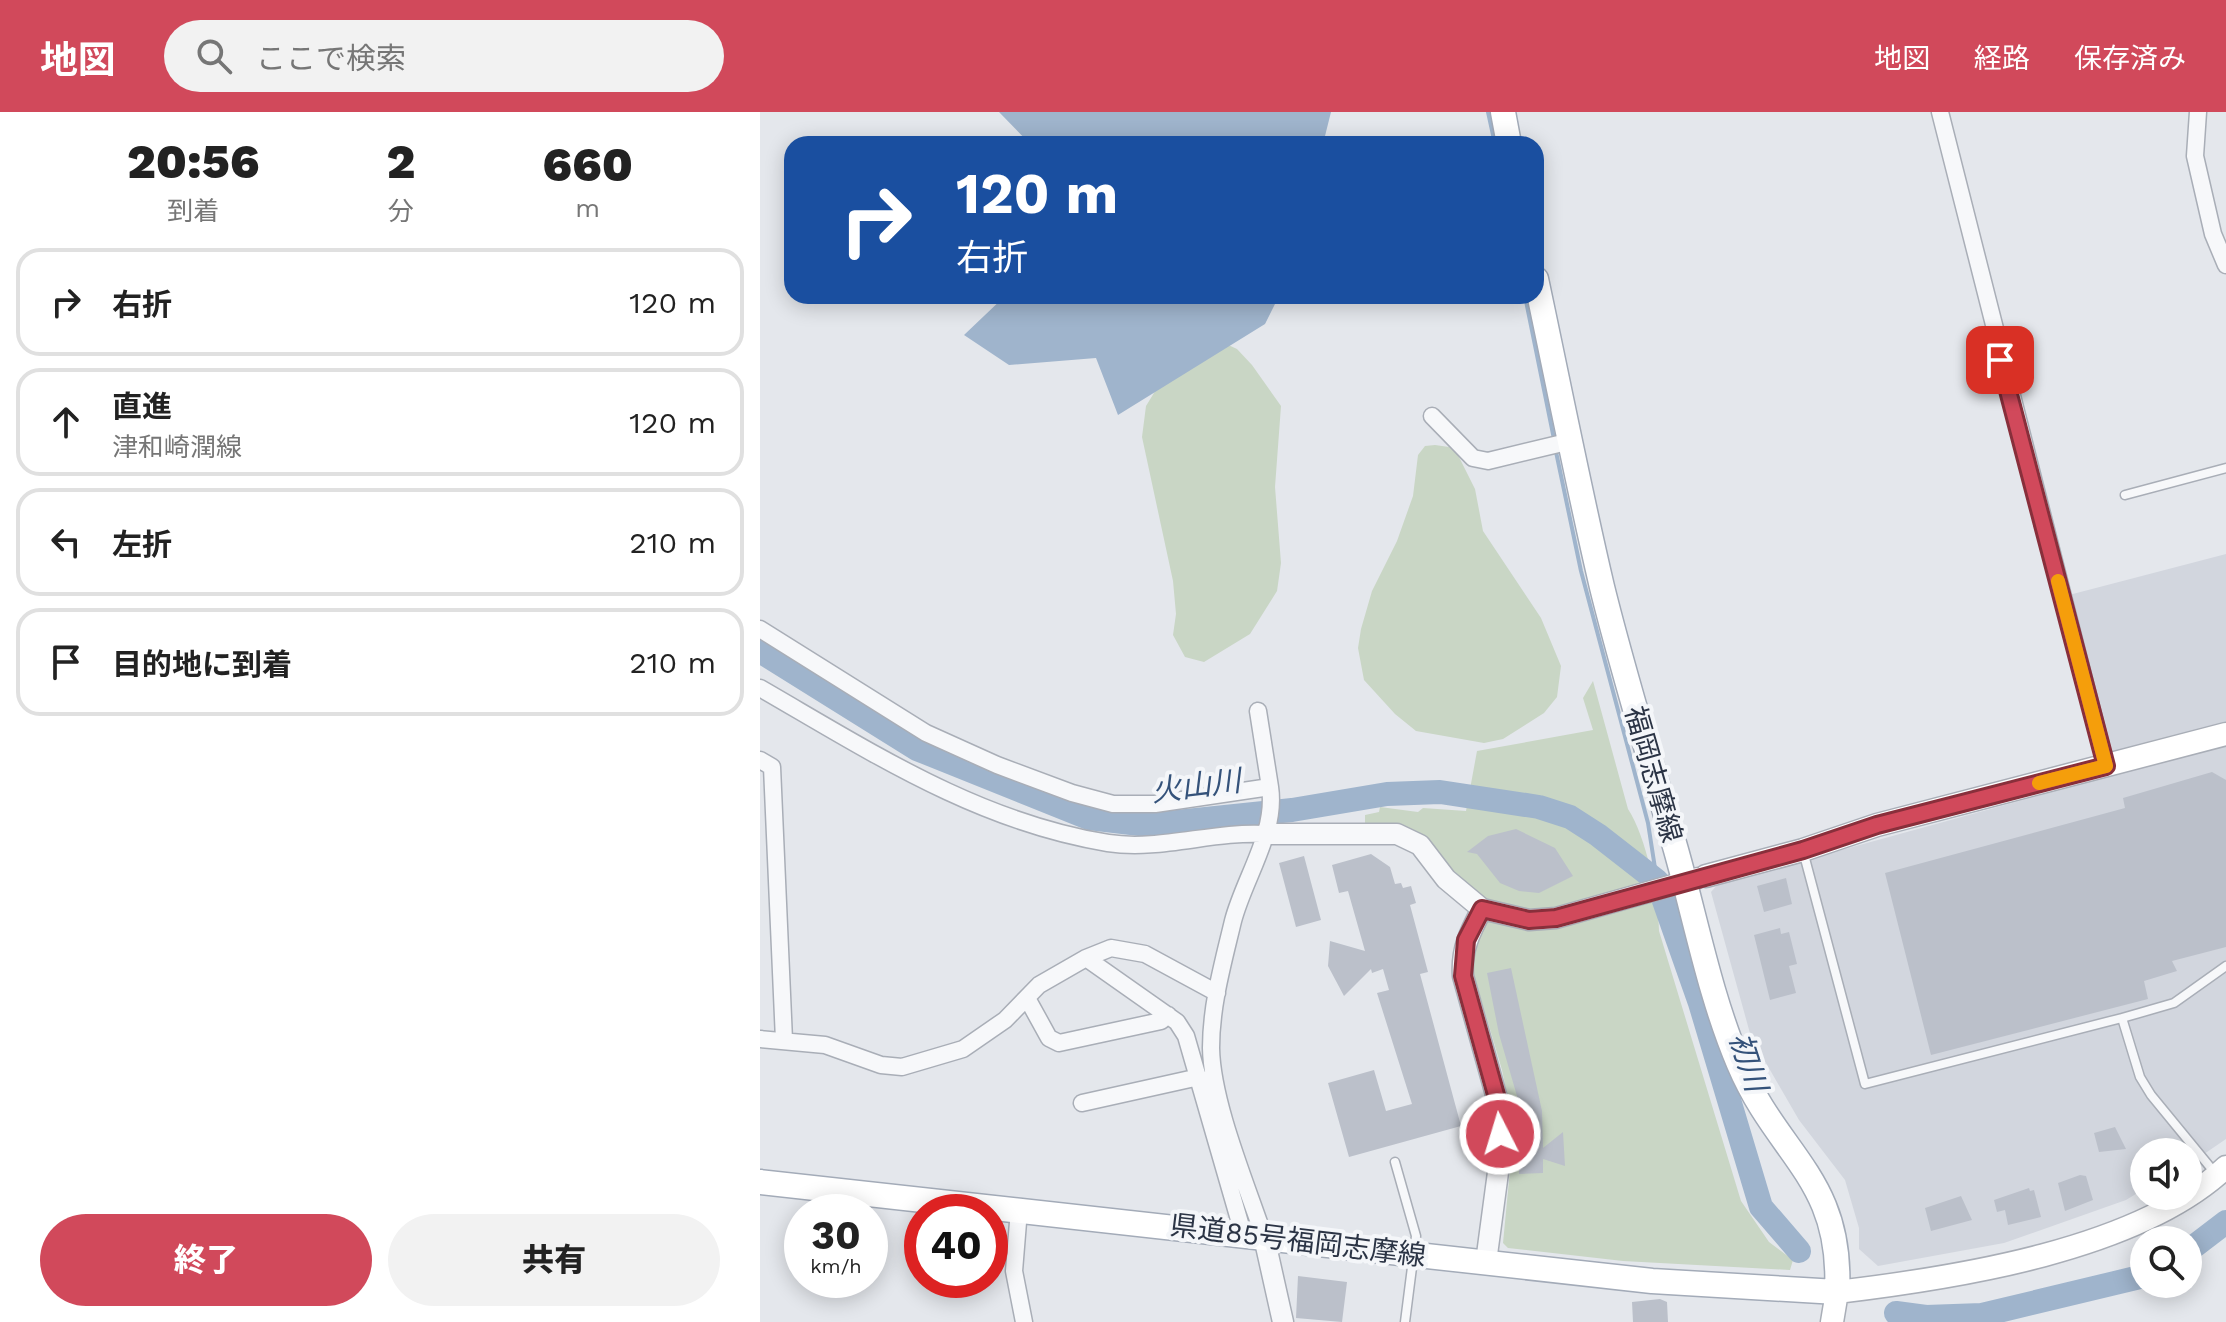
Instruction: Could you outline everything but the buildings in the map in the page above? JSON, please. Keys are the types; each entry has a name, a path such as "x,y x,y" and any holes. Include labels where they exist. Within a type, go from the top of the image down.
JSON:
{"main road":[{"path":"1503,112 1508,136"},
{"name":"福岡志摩線","path":"1541,304 1567,442 1606,601 1695,879 1740,1067 1759,1103 1821,1194 1833,1225 1839,1259 1837,1292"},
{"path":"1695,879 1803,850 1877,825 2226,734"},
{"path":"1832,1322 1837,1292 1909,1282 2108,1236 2156,1216 2222,1171"},
{"name":"県道85号福岡志摩線","path":"760,1182 1652,1281 1837,1292"}],"street":[{"path":"1940,112 2106,766"},
{"path":"2198,112 2195,156 2225,259"},
{"path":"1432,416 1473,458 1488,461 1567,442"},
{"path":"760,629 926,733 997,765 1072,793 1113,804 1155,804 1271,790"},
{"path":"760,688 946,793 1041,828 1110,844 1265,831 1397,834 1420,845 1446,879 1482,909 1529,920 1556,918 1695,879"},
{"path":"1258,711 1271,790 1265,831 1233,920 1217,993 1211,1052 1219,1093 1264,1237 1283,1322"},
{"path":"760,760 772,767 784,1040"},
{"path":"1482,909 1466,940 1462,959 1463,976 1498,1102 1499,1165 1486,1262"},
{"path":"760,1039 825,1045 881,1065 902,1067 963,1049 1005,1020 1039,985 1086,958 1111,948 1129,950 1166,963 1208,992 1217,993"},
{"path":"1086,958 1168,1015 1186,1036 1240,1223 1238,1233"},
{"path":"1027,998 1049,1038 1059,1043 1161,1021 1168,1015"},
{"path":"1082,1103 1199,1077"},
{"path":"1019,1210 1014,1271 1024,1322"}],"lane":[{"path":"2125,495 2226,468"},
{"path":"1803,850 1865,1084 2174,1003 2226,966"},
{"path":"2122,1018 2140,1077 2151,1095 2222,1171"},
{"path":"1395,1162 1416,1236 1405,1322"}],"shaded area":[{"path":"2226,554 2226,725 2110,756 2069,595"},
{"path":"2226,744 2226,1139 2202,1155 2202,1138 2130,1138 2130,1198 2126,1200 2004,1243 1878,1266 1859,1249 1859,1228 1845,1180 1799,1120 1751,1037 1711,892 1718,884"}],"green space":[{"path":"1224,343 1237,349 1252,365 1281,406 1275,487 1281,563 1277,591 1250,634 1204,662 1185,657 1173,635 1176,614 1173,581 1142,437 1146,406 1157,388"},
{"path":"1425,446 1449,447 1458,455 1475,489 1483,531 1541,618 1561,666 1557,697 1544,713 1503,739 1484,743 1416,731 1395,714 1364,680 1358,648 1372,591 1397,541 1413,496 1418,455"},
{"path":"1593,681 1628,809 1650,868 1659,931 1741,1201 1769,1242 1793,1260 1790,1270 1623,1261 1508,1248 1503,1243 1514,1128 1502,1070 1472,968 1470,952 1482,921 1440,864 1365,825 1365,815 1379,812 1380,807 1418,812 1423,808 1466,811 1477,751 1593,730 1583,698"}],"water":[{"path":"999,112 1331,112 1325,136 1022,136"},
{"path":"997,304 1275,304 1265,324 1118,415 1096,358 1009,365 964,335"}],"waterway":[{"path":"1488,112 1493,136"},
{"path":"1527,304 1554,439"},
{"path":"1555,447 1581,571 1648,823 1657,881"},
{"name":"火山川","path":"760,651 917,749 1089,818 1148,825 1292,810 1387,794 1440,792 1539,807 1570,817 1657,881 1700,1003 1761,1207 1799,1251"},
{"name":"初川","path":"2202,1240 2226,1222"},
{"name":"初川","path":"1896,1313 1926,1317 1982,1315 2130,1279"},
{"name":"初川","path":"1970,1322 1982,1315"}],"slow traffic":[{"path":"2039,783 2106,766 2058,581"}],"route":[{"path":"1500,1134 1498,1102 1463,976 1462,959 1466,940 1482,909 1529,920 1556,918 1803,850 1877,825 2106,766 2000,360"}]}
